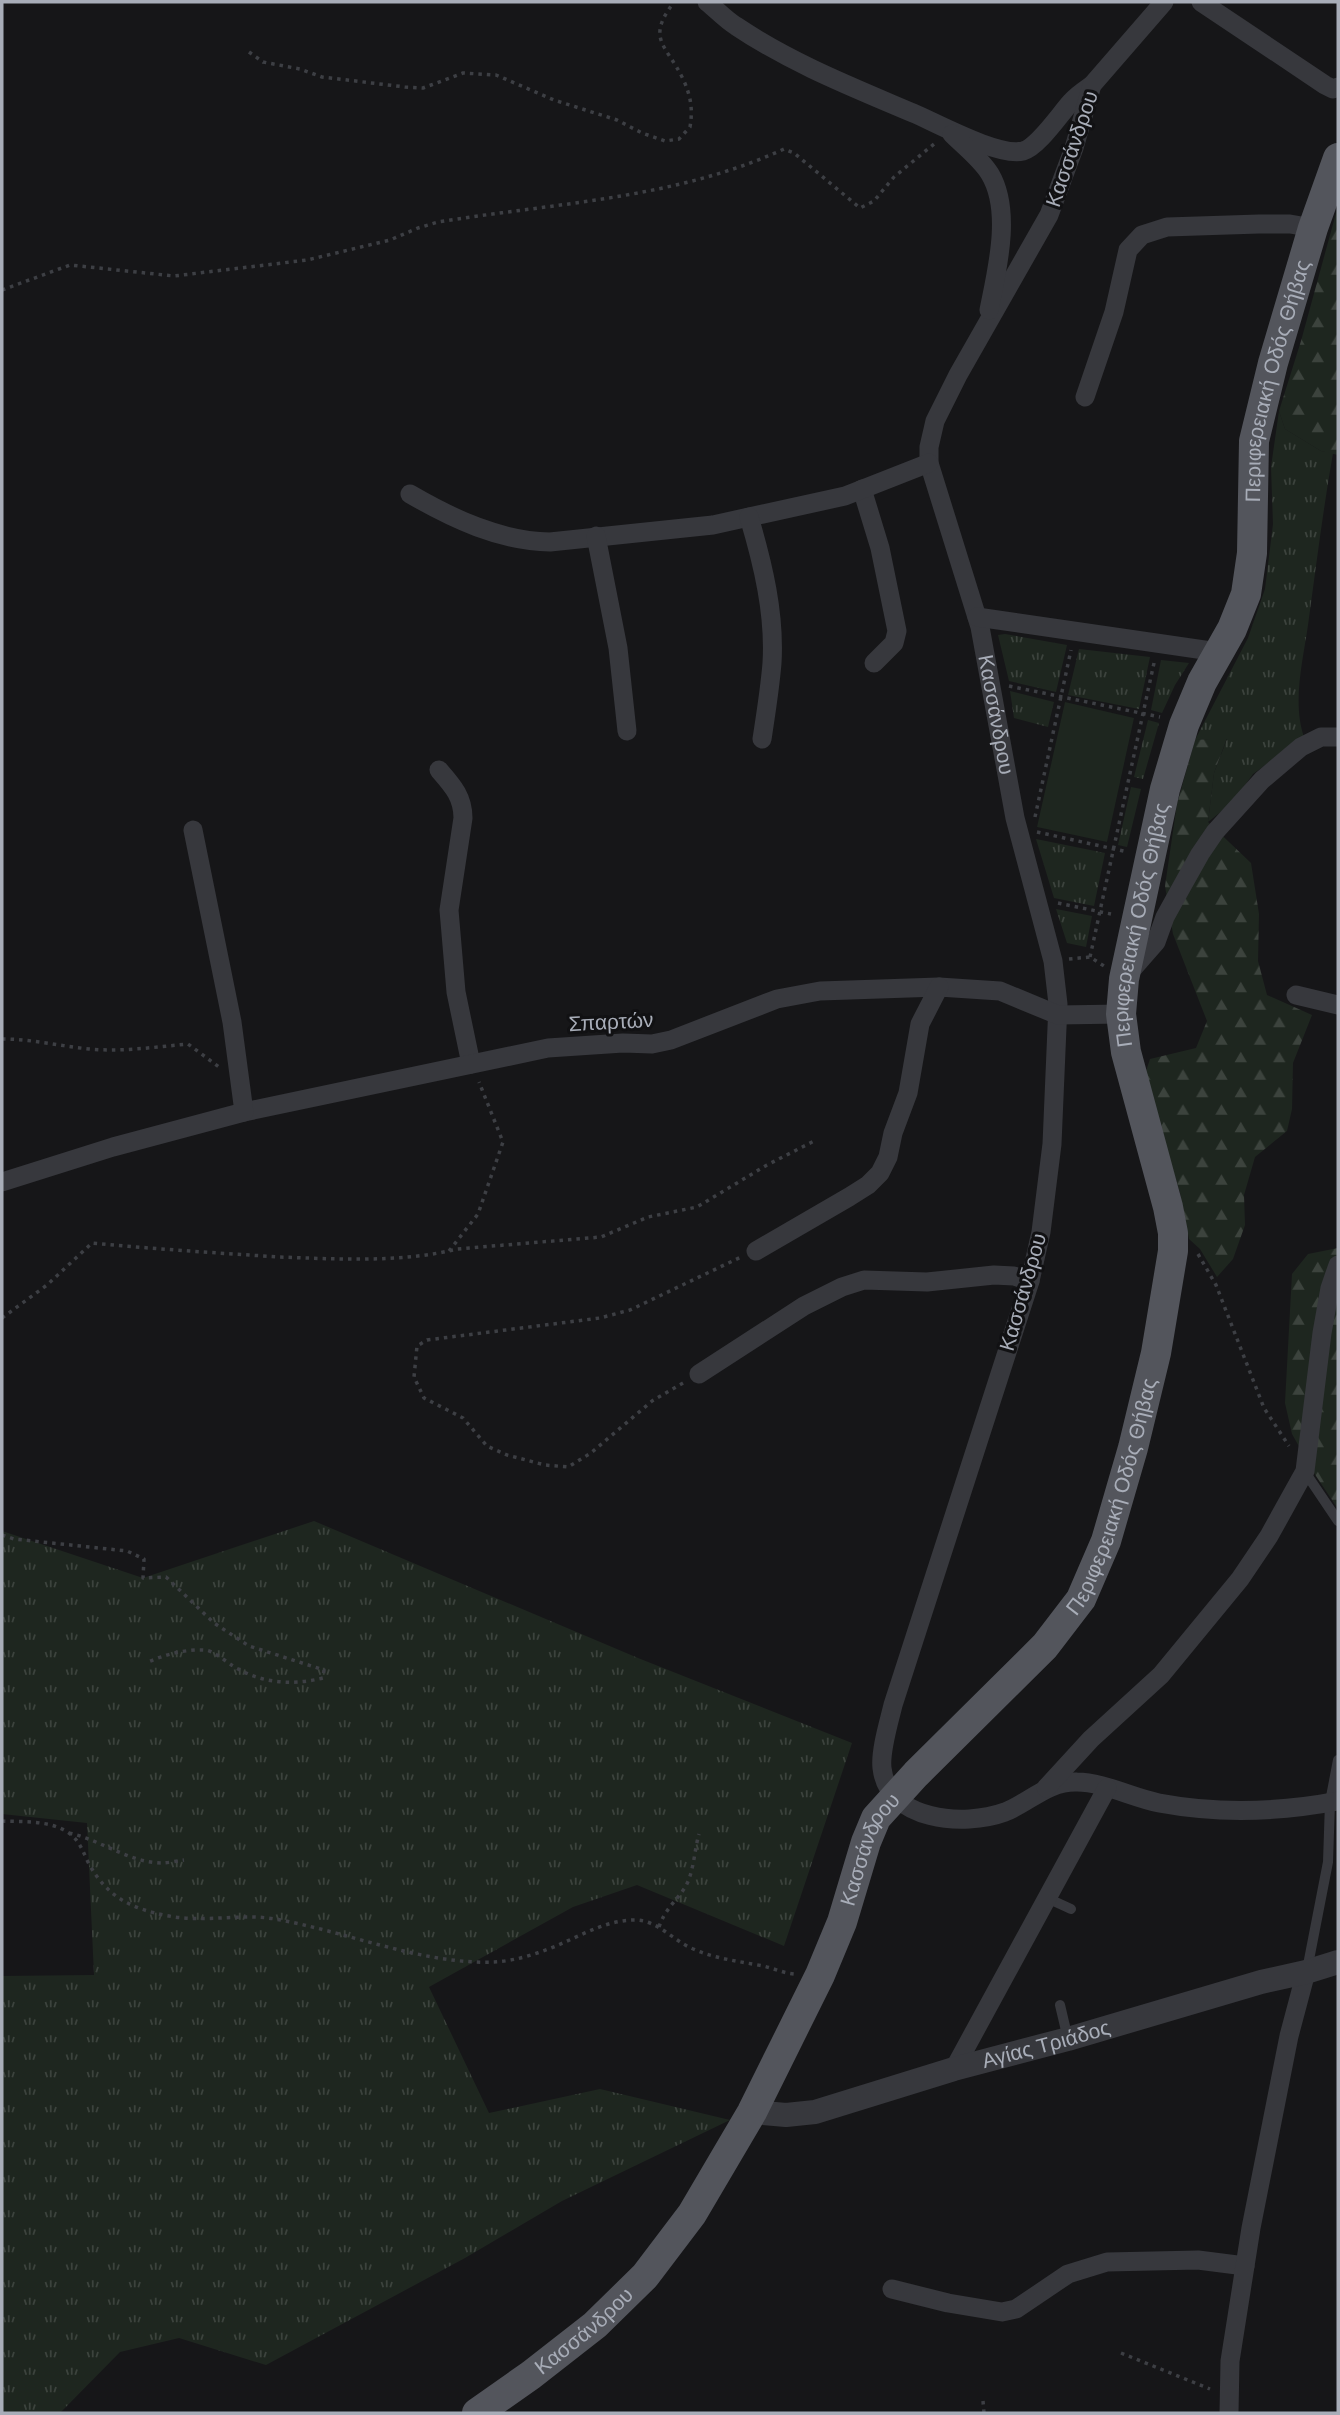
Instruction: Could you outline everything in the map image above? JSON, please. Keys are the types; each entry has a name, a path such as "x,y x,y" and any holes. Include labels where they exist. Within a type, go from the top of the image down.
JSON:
{"main road":[{"name":"Περιφερειακή Οδός Θήβας","path":"894,1797 1045,1646 1081,1598 1106,1541 1133,1448 1156,1353 1173,1251 1173,1233 1156,1156 1126,1052 1121,1014 1124,979 1165,789 1184,725 1232,629 1246,594 1252,553 1254,442 1262,400 1338,158"},
{"name":"Κασσάνδρου","path":"477,2413 595,2325 645,2276 692,2214 751,2112 820,1975 842,1922 871,1830 876,1818 894,1797"}],"street":[{"path":"707,2 733,25 848,87 949,131 1006,150 1024,151 1036,143 1073,99 1092,85"},
{"name":"Κασσάνδρου","path":"894,1797 886,1783 882,1765 892,1705 1030,1281 1041,1232 1052,1144 1058,1015 1053,961 1014,818 977,617 929,463 929,447 935,421 1049,215 1074,148 1092,85 1164,2"},
{"path":"1201,2 1325,85 1333,89 1338,87"},
{"path":"949,131 990,173 999,195 1002,215 998,264 986,327"},
{"path":"1085,397 1105,344 1128,250 1142,235 1167,227 1290,224 1314,228"},
{"path":"410,494 443,513 488,531 526,542 550,542 713,525 845,496 929,463"},
{"path":"862,489 880,548 897,631 894,643 874,663"},
{"path":"749,517 762,559 772,660 762,739"},
{"path":"596,536 618,648 627,731"},
{"path":"977,617 1219,652"},
{"path":"1124,979 1156,942 1187,877 1215,832 1262,780 1301,747 1321,737 1338,737"},
{"path":"439,771 463,803 449,910 456,992 471,1063"},
{"path":"193,830 232,1022 244,1112"},
{"path":"756,1251 849,1197 868,1185 880,1173 888,1157 893,1133 908,1093 920,1024 939,987"},
{"name":"Σπαρτών","path":"2,1182 113,1147 244,1112 471,1063 548,1048 623,1043 652,1044 671,1040 777,999 820,991 939,987 1000,991 1058,1015"},
{"path":"1296,995 1338,1005"},
{"path":"1058,1015 1121,1014"},
{"path":"894,1797 925,1815 962,1818 1005,1812 1046,1788 1091,1739 1161,1675 1201,1629 1269,1536 1305,1471 1325,1312 1338,1265"},
{"path":"699,1374 804,1306 842,1287 864,1280 927,1282 994,1275 1014,1276 1030,1281"},
{"path":"1046,1788 1077,1782 1160,1803 1219,1810 1267,1810 1334,1801"},
{"path":"954,2068 1107,1788"},
{"name":"Αγίας Τριάδος","path":"751,2112 786,2115 815,2112 954,2068 1068,2039 1338,1962"},
{"path":"1228,2404 1230,2361 1245,2266 1289,2036 1306,1972"},
{"path":"892,2289 948,2303 1002,2312 1017,2309 1068,2274 1107,2262 1198,2260 1245,2266"}],"lane":[{"path":"1305,1471 1338,1521"},
{"path":"1306,1972 1328,1862 1338,1760"},
{"path":"1047,1898 1071,1909"},
{"path":"1060,2005 1068,2039"}],"path":[{"path":"248,52 263,62 300,69 322,77 405,87 423,88 463,73 496,75 554,100 617,120 665,141 680,139 690,127 691,100 683,78 663,46 660,31 663,18 674,2"},
{"path":"2,290 69,265 174,276 326,257 390,240 439,222 650,192 736,169 784,149 794,153 860,208 874,201 894,177 949,131"},
{"path":"1035,817 1075,631"},
{"path":"1090,957 1158,643"},
{"path":"1009,686 1160,717"},
{"path":"1032,831 1129,852"},
{"path":"1055,903 1111,914"},
{"path":"2,1039 114,1050 188,1044 240,1082"},
{"path":"448,1251 478,1214 503,1143 471,1063"},
{"path":"2,1318 47,1285 92,1243 177,1251 336,1259 436,1254 601,1237 648,1217 696,1207 816,1140"},
{"path":"1173,1233 1189,1243 1216,1285 1265,1408 1305,1471"},
{"path":"699,1374 652,1401 591,1453 568,1467 545,1465 507,1455 487,1446 463,1418 424,1398 414,1377 417,1346 427,1340 600,1318 630,1310 756,1251"},
{"path":"2,1535 14,1539 127,1551 144,1559 143,1578 166,1577 214,1623 249,1646 324,1670 323,1678 309,1682 282,1683 261,1679 240,1670 207,1649 164,1654 146,1663"},
{"path":"2,1821 33,1822 54,1826 68,1833 80,1844 100,1884 119,1899 141,1910 172,1917 198,1919 254,1916 459,1961 495,1962 531,1955 612,1923 637,1920 659,1927 688,1947 707,1955 788,1973 820,1975"},
{"path":"68,1833 90,1837 134,1858 161,1863 184,1860"},
{"path":"659,1927 663,1916 684,1888 691,1871 699,1834"},
{"path":"1121,2353 1228,2404"},
{"path":"983,2401 984,2413"}],"green space":[{"path":"1338,206 1338,455 1321,451 1285,429 1279,411"},
{"path":"1279,411 1285,429 1321,451 1333,453 1300,681 1299,710 1304,737 1253,774 1232,803 1208,822 1214,773 1227,739 1195,740 1248,638 1265,589 1273,524 1271,467"},
{"path":"998,635 1067,645 1056,692 1009,681"},
{"path":"1079,649 1150,657 1139,709 1068,695"},
{"path":"1161,660 1189,663 1162,713 1151,710"},
{"path":"1010,691 1054,702 1048,727 1014,718"},
{"path":"1065,702 1134,718 1107,842 1037,827"},
{"path":"1148,720 1159,723 1143,779 1134,777"},
{"path":"1227,738 1214,773 1208,822 1251,863 1259,914 1258,961 1267,995 1312,1015 1293,1063 1292,1109 1287,1131 1255,1157 1244,1195 1245,1225 1233,1259 1217,1277 1200,1249 1189,1239 1180,1193 1146,1071 1150,1059 1196,1048 1207,1021 1173,934 1165,886 1177,804 1195,740"},
{"path":"1131,787 1141,789 1127,847 1118,845"},
{"path":"1036,839 1105,853 1094,906 1054,898"},
{"path":"1056,909 1092,916 1086,947 1067,943"},
{"path":"1338,1248 1338,1509 1292,1434 1285,1403 1292,1274 1308,1254"},
{"path":"314,1521 638,1658 852,1743 784,1946 637,1885 573,1907 429,1987 489,2113 600,2089 730,2120 562,2201 465,2258 266,2365 179,2338 120,2352 60,2413 2,2413 2,1976 94,1975 87,1823 2,1814 2,1531 143,1578"}]}
